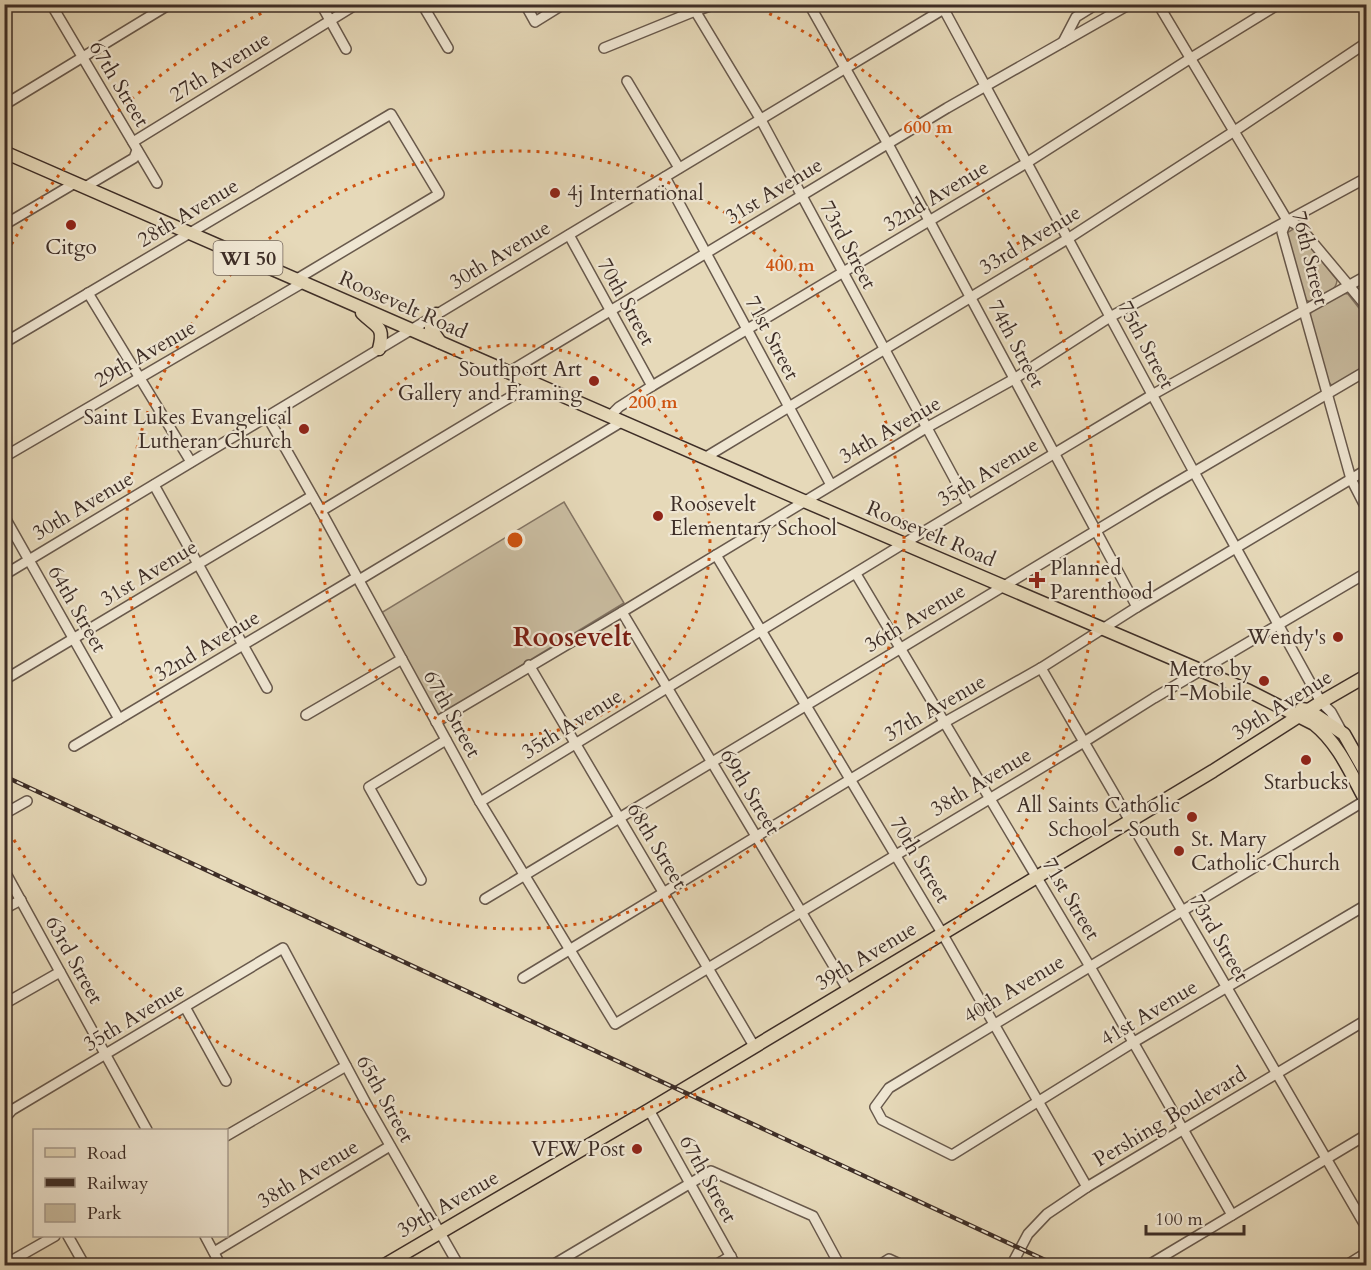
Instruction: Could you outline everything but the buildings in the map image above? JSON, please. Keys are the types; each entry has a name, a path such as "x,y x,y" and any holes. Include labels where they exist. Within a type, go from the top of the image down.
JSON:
{"main road":[{"name":"Roosevelt Road","path":"4,152 530,383 1303,714"},
{"path":"356,305 380,328 382,337 379,348"},
{"path":"436,314 431,322 430,330 441,343"},
{"name":"39th Avenue","path":"383,1266 649,1110 1213,771 1366,676"},
{"name":"WI 50","path":"1303,714 1321,719 1344,734 1366,773"},
{"name":"WI 50","path":"1303,714 1328,737 1337,749 1366,801"}],"street":[{"name":"67th Street","path":"51,4 157,183"},
{"path":"4,105 170,4"},
{"path":"321,4 346,49"},
{"name":"27th Avenue","path":"4,225 134,158 135,146 357,4"},
{"path":"422,4 448,48"},
{"path":"525,4 535,22 564,4"},
{"path":"604,48 693,8 716,4"},
{"name":"74th Street","path":"809,4 888,144 1137,607"},
{"path":"1062,44 1076,17 1097,4"},
{"name":"31st Avenue","path":"507,373 986,85 1131,4"},
{"name":"76th Street","path":"1158,4 1287,220 1281,232 1351,479 1366,508"},
{"name":"32nd Avenue","path":"610,416 619,407 652,386 1028,162 1279,4"},
{"name":"30th Avenue","path":"4,575 946,6"},
{"name":"75th Street","path":"946,6 1110,317 1278,626 1321,702 1331,712 1344,734"},
{"name":"73rd Street","path":"693,8 760,120 968,504"},
{"name":"33rd Avenue","path":"706,458 1069,238 1366,43"},
{"path":"627,81 679,168"},
{"name":"28th Avenue","path":"4,343 391,114 439,194"},
{"name":"71st Street","path":"664,177 831,485"},
{"name":"34th Avenue","path":"436,722 926,428 1014,379 1110,317 1366,178"},
{"name":"29th Avenue","path":"4,457 301,281 439,194"},
{"path":"1287,220 1299,226 1366,306"},
{"name":"70th Street","path":"568,236 652,386"},
{"name":"35th Avenue","path":"480,802 968,504 1152,395 1366,276"},
{"path":"88,293 191,462"},
{"name":"36th Avenue","path":"485,899 1004,585 1366,371"},
{"path":"321,511 530,383"},
{"name":"67th Street","path":"267,416 480,802 615,1024"},
{"name":"32nd Avenue","path":"74,746 623,421"},
{"name":"37th Avenue","path":"523,978 945,722 1041,668 1137,607 1366,470"},
{"path":"154,485 267,688"},
{"name":"31st Avenue","path":"4,680 312,496"},
{"name":"64th Street","path":"4,516 119,719"},
{"name":"70th Street","path":"716,555 942,933 1088,1187"},
{"name":"38th Avenue","path":"615,1024 1366,573"},
{"name":"71st Street","path":"856,574 1037,876 1232,1215"},
{"name":"69th Street","path":"622,612 848,990"},
{"path":"306,715 402,659"},
{"name":"68th Street","path":"529,665 754,1046"},
{"name":"73rd Street","path":"1041,668 1366,1227"},
{"name":"75th Street","path":"1321,702 1321,719 1328,737"},
{"path":"422,880 369,787 446,741"},
{"path":"4,814 27,801"},
{"name":"40th Avenue","path":"952,1155 882,1120 875,1107 889,1088 1089,965 1366,801"},
{"name":"63rd Street","path":"4,870 146,1129"},
{"path":"4,909 21,900"},
{"name":"41st Avenue","path":"952,1155 1134,1042 1366,905"},
{"name":"35th Avenue","path":"4,1119 12,1110 284,948"},
{"name":"65th Street","path":"284,948 390,1146 459,1266"},
{"path":"4,1004 60,972"},
{"path":"185,1007 226,1081"},
{"name":"Pershing Boulevard","path":"1011,1266 1028,1234 1047,1214 1366,1020"},
{"path":"228,1135 346,1066"},
{"name":"67th Street","path":"649,1110 736,1266"},
{"path":"1147,1266 1366,1135"},
{"name":"38th Avenue","path":"214,1252 390,1146"},
{"path":"551,1266 711,1171 813,1216 840,1266"},
{"path":"4,1265 53,1237"},
{"path":"69,1237 85,1266"},
{"path":"206,1237 221,1266"},
{"path":"1345,1266 1366,1253"},
{"path":"714,1266 731,1256"},
{"path":"878,1266 889,1258 904,1266"}],"green space":[{"path":"1295,228 1337,280 1331,291 1310,302 1304,299 1285,234"},
{"path":"1342,293 1348,294 1366,317 1366,369 1332,386 1328,381 1309,316 1312,311"},
{"path":"564,502 624,603 438,716 381,613"}],"railway":[{"path":"4,776 1058,1266"}],"place":[{"name":"4j International","path":"555,193"},
{"name":"Citgo","path":"71,225"},
{"name":"Southport Art Gallery and Framing","path":"594,381"},
{"name":"Saint Lukes Evangelical Lutheran Church","path":"304,429"},
{"name":"Roosevelt Elementary School","path":"658,516"},
{"name":"Planned Parenthood","path":"1037,580"},
{"name":"Wendy's","path":"1338,637"},
{"name":"Metro by T-Mobile","path":"1264,681"},
{"name":"Starbucks","path":"1306,760"},
{"name":"All Saints Catholic School - South","path":"1192,817"},
{"name":"St. Mary Catholic Church","path":"1179,851"},
{"name":"VFW Post","path":"637,1149"}],"district":[{"name":"Roosevelt","path":"572,637"}]}
